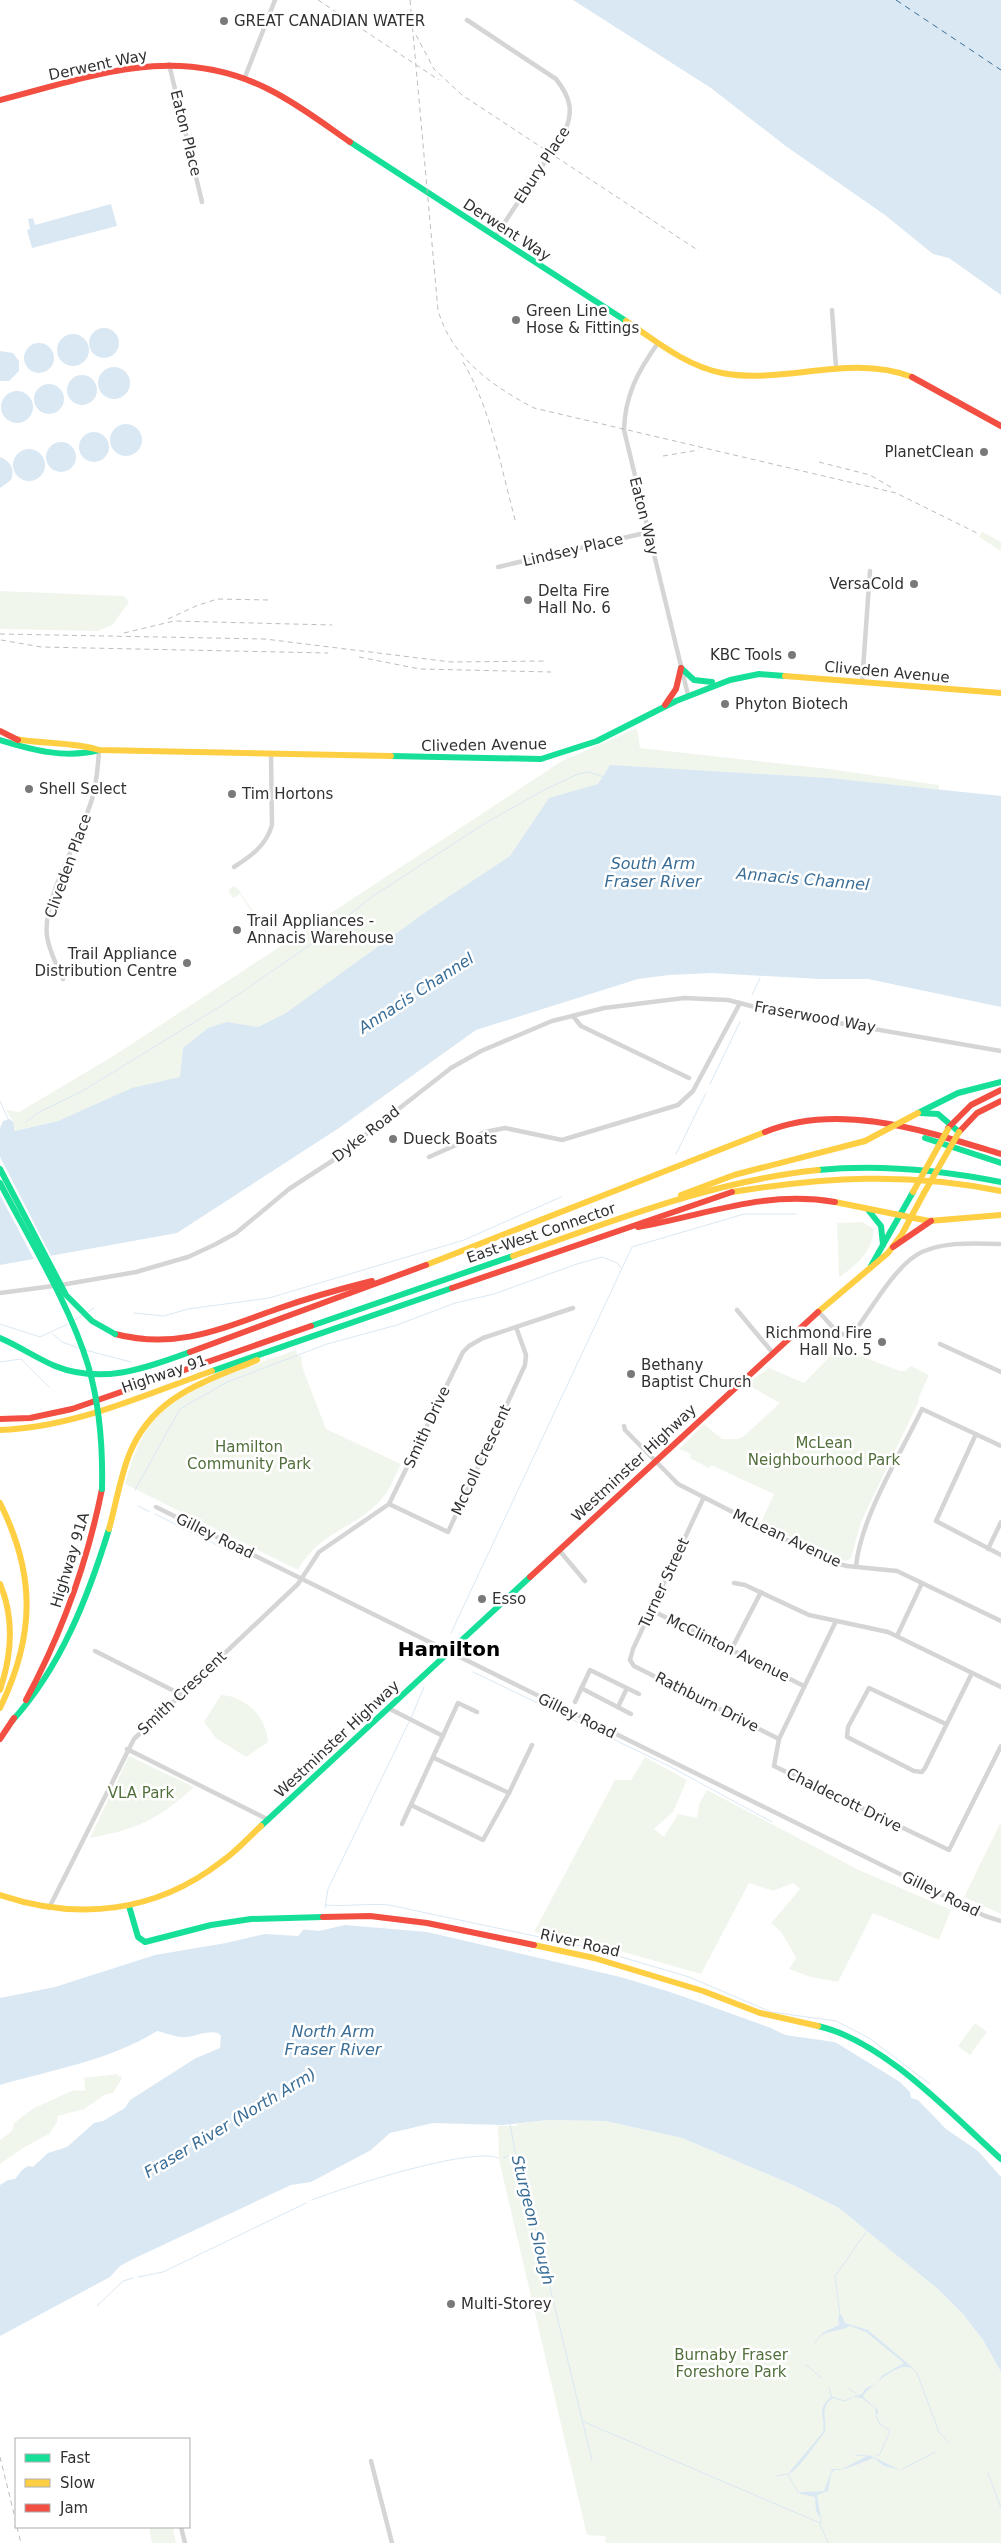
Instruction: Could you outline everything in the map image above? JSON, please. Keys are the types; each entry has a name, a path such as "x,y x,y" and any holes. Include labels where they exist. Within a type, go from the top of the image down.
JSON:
{"main road":[{"name":"Derwent Way","path":"0,100 139,67 169,64 204,66 245,77 273,91 693,365 717,372 741,375 836,367 883,368 916,380 1001,426"},
{"path":"663,708 676,689 681,668 694,680 716,682"},
{"name":"Cliveden Avenue","path":"0,732 18,740 57,747 90,747 99,750 541,759 580,748 716,682 736,676 759,674 1001,693"},
{"name":"Cliveden Avenue","path":"0,740 56,752 90,753 99,750"},
{"path":"650,1208 706,1184 734,1175 847,1147 866,1140 918,1113 931,1104 966,1089 1001,1082"},
{"name":"Westminster Highway","path":"871,1266 950,1127 971,1105 1001,1090"},
{"name":"Westminster Highway","path":"0,1895 49,1908 89,1911 129,1906 164,1895 194,1882 222,1862 772,1352 871,1266 881,1261 893,1247 911,1218 959,1132 977,1114 1001,1101"},
{"path":"918,1113 938,1114 950,1127 959,1132"},
{"path":"0,1338 72,1372 85,1375 122,1374 144,1369 499,1238 771,1129 810,1120 882,1122 1001,1154"},
{"path":"859,1120 931,1140 1001,1164"},
{"path":"0,1169 66,1295 92,1321 115,1334 154,1343 179,1341 327,1293 415,1269"},
{"name":"East-West Connector","path":"103,1398 650,1208 724,1186 789,1173 829,1169 915,1169 1001,1182"},
{"name":"East-West Connector","path":"333,1329 723,1194 831,1177 888,1176 923,1178 1001,1191"},
{"name":"Highway 91A","path":"0,1184 72,1325 88,1365 100,1418 103,1444 102,1489 95,1528 67,1614 43,1669 0,1739"},
{"path":"623,1229 664,1223 734,1204 776,1198 816,1199 931,1221 1001,1215"},
{"path":"867,1210 882,1225 885,1233 883,1245"},
{"path":"893,1247 931,1221"},
{"path":"12,1721 25,1709 42,1682 76,1618 109,1530 126,1466 136,1440 151,1417 164,1405 199,1385 333,1329"},
{"name":"Highway 91","path":"0,1430 31,1428 76,1418 333,1329"},
{"name":"Highway 91","path":"0,1419 50,1415 103,1398"},
{"name":"Highway 91A","path":"0,1502 20,1544 29,1600 27,1627 21,1655 8,1694 0,1708"},
{"path":"0,1584 6,1596 10,1628 7,1667 0,1690"},
{"name":"River Road","path":"129,1906 138,1937 145,1942 211,1925 251,1919 370,1916 446,1927 594,1958 640,1971 760,2013 822,2027 852,2038 879,2054 916,2083 1001,2159"}],"street":[{"path":"245,77 275,0"},
{"name":"Ebury Place","path":"467,20 556,79 567,92 571,107 570,121 564,133 495,237"},
{"name":"Eaton Place","path":"169,64 202,202"},
{"path":"832,310 836,367"},
{"name":"Eaton Way","path":"658,343 634,379 626,404 626,444 688,695"},
{"name":"Lindsey Place","path":"498,567 649,532"},
{"path":"862,683 870,571"},
{"name":"Cliveden Place","path":"63,979 47,937 47,920 54,894 92,800 98,779 99,750"},
{"path":"234,866 255,854 270,832 272,825 271,755"},
{"name":"Dyke Road","path":"0,1293 136,1272 188,1257 214,1246 236,1232 290,1189 332,1161 451,1068 481,1052 552,1021 604,1008 684,998 728,1000 740,1003"},
{"name":"Fraserwood Way","path":"429,1157 485,1132 505,1128 562,1140 678,1105 693,1091 740,1003 770,1011 1001,1051"},
{"path":"573,1016 582,1026 689,1078"},
{"path":"819,1312 838,1333 848,1334 857,1328 902,1268 915,1256 924,1251 948,1246 1001,1244"},
{"name":"Smith Drive","path":"302,1579 319,1552 389,1504 463,1352 478,1340 573,1308"},
{"path":"737,1310 772,1352"},
{"name":"McColl Crescent","path":"389,1504 448,1532 525,1365 526,1355 516,1327"},
{"path":"940,1344 1001,1372"},
{"path":"856,1566 858,1548 865,1525 922,1409 1001,1446"},
{"name":"McLean Avenue","path":"624,1426 624,1430 678,1484 703,1498 828,1561 897,1571 1001,1621"},
{"path":"976,1434 936,1521 1001,1555"},
{"name":"Turner Street","path":"634,1666 630,1660 630,1655 703,1498"},
{"name":"Gilley Road","path":"156,1508 976,1911 1001,1921"},
{"path":"988,1548 1001,1522"},
{"path":"559,1550 585,1581"},
{"name":"Smith Crescent","path":"49,1908 127,1749 136,1736 302,1579"},
{"path":"734,1582 745,1584 798,1611 878,1629 897,1636 1001,1687"},
{"path":"897,1636 922,1583"},
{"path":"731,1650 761,1592"},
{"name":"McClinton Avenue","path":"651,1610 804,1686"},
{"name":"Chaldecott Drive","path":"836,1621 779,1739 774,1766 949,1850 1001,1746"},
{"path":"95,1651 180,1694"},
{"name":"Rathburn Drive","path":"634,1666 779,1739"},
{"path":"575,1702 590,1670 639,1694"},
{"path":"946,1724 869,1688 848,1727 847,1737 914,1771 922,1772 972,1673"},
{"path":"581,1688 631,1714"},
{"path":"618,1707 627,1688"},
{"path":"402,1824 458,1703 477,1712"},
{"path":"388,1708 402,1717 443,1736"},
{"path":"411,1805 483,1840 509,1793 532,1745"},
{"path":"127,1749 269,1820"},
{"path":"434,1758 509,1793"},
{"path":"372,2461 392,2543"},
{"path":"181,2528 185,2543"}],"green space":[{"path":"982,532 1001,542 1001,551 979,537"},
{"path":"0,591 124,596 129,602 112,625 98,631 0,629"},
{"path":"637,728 640,748 829,769 939,785 939,790 285,1029 188,1073 155,1092 58,1121 13,1131 14,1123 6,1110 19,1112 115,1055 562,761"},
{"path":"234,886 238,889 270,936 268,937 240,894 233,898 228,890"},
{"path":"862,1222 874,1229 870,1245 867,1252 839,1278 837,1223"},
{"name":"Hamilton Community Park","path":"296,1350 298,1356 301,1356 303,1369 326,1429 401,1464 381,1500 366,1513 316,1547 298,1570 125,1484 139,1444 146,1431 158,1416 174,1403 214,1381"},
{"name":"McLean Neighbourhood Park","path":"836,1350 861,1356 900,1371 905,1371 911,1366 929,1375 918,1399 919,1401 861,1522 851,1558 846,1561 833,1558 761,1523 774,1494 711,1465 709,1468 690,1458 691,1454 679,1449 704,1424 722,1439 738,1439 744,1436 780,1403 746,1384 769,1368 804,1383"},
{"path":"221,1695 230,1696 246,1704 259,1716 264,1724 268,1742 246,1757 216,1738 204,1722"},
{"name":"VLA Park","path":"129,1756 194,1787 169,1808 146,1822 107,1835 90,1838"},
{"path":"645,1757 687,1780 673,1812 654,1829 664,1837 678,1814 697,1818 699,1804 707,1790 857,1869 951,1910 939,1940 873,1913 838,1982 811,1977 789,1969 796,1958 782,1933 771,1923 800,1889 793,1883 773,1891 749,1883 701,1974 624,1952 534,1932 615,1780 631,1780"},
{"path":"1001,1822 1001,1914 964,1897"},
{"path":"975,2023 987,2032 970,2055 958,2046"},
{"path":"117,2074 122,2078 113,2093 106,2094 84,2109 58,2116 57,2122 49,2134 23,2148 0,2164 0,2140 12,2131 14,2123 34,2108 74,2090 85,2090 84,2078"},
{"name":"Burnaby Fraser Foreshore Park","path":"547,2120 605,2121 682,2138 793,2185 839,2208 939,2290 962,2313 983,2340 1001,2372 1001,2543 606,2543 605,2536 587,2535 499,2160 498,2126 518,2126 516,2124"},
{"path":"149,2528 173,2528 176,2543 152,2543"}],"water":[{"path":"573,0 1001,0 1001,295 949,258 933,254 885,215 787,147 711,88"},
{"path":"111,204 117,226 32,248 27,230 30,229 28,219 33,218 35,225"},
{"path":"104,328 115,332 119,343 115,354 104,358 93,354 89,343 93,332"},
{"path":"73,334 84,339 89,350 84,361 73,366 62,361 57,350 62,339"},
{"path":"39,343 50,347 54,358 50,369 39,373 28,369 24,358 28,347"},
{"path":"0,351 13,353 19,361 19,371 9,381 0,381"},
{"path":"114,367 125,372 130,383 125,394 114,399 103,394 98,383 103,372"},
{"path":"82,375 93,379 97,390 93,401 82,405 71,401 67,390 71,379"},
{"path":"49,384 60,388 64,399 60,410 49,414 38,410 34,399 38,388"},
{"path":"17,391 28,396 33,407 28,418 17,423 6,418 1,407 6,396"},
{"path":"126,424 137,429 142,440 137,451 126,456 115,451 110,440 115,429"},
{"path":"94,432 105,436 109,447 105,458 94,462 83,458 79,447 83,436"},
{"path":"61,442 72,446 76,457 72,468 61,472 50,468 46,457 50,446"},
{"path":"29,449 40,454 45,465 40,476 29,481 18,476 13,465 18,454"},
{"path":"0,457 9,463 13,473 11,480 0,488"},
{"name":"South Arm Fraser River","path":"610,765 829,778 1001,796 1001,1007 868,979 819,979 711,973 638,979 476,1030 339,1128 177,1233 0,1265 0,1128 3,1121 10,1119 14,1123 14,1131 58,1121 132,1088 180,1077 183,1048 208,1028 227,1022 258,1027 286,1013 430,909 510,856 549,798 598,784"},
{"name":"North Arm Fraser River","path":"346,1923 434,1931 568,1961 803,2036 844,2044 883,2067 917,2095 948,2128 979,2149 1001,2172 1001,2372 983,2340 962,2313 939,2290 839,2208 793,2185 682,2138 605,2121 547,2120 503,2125 433,2123 390,2133 371,2150 311,2182 291,2185 133,2259 120,2266 110,2277 0,2336 0,2185 8,2180 15,2179 28,2166 33,2167 48,2153 67,2147 94,2123 103,2121 125,2108 130,2100 196,2058 220,2048 221,2036 218,2033 210,2032 183,2037 157,2031 120,2050 100,2057 0,2085 0,1998 55,1987 155,1955 226,1943 265,1934 298,1936 305,1928 319,1929"},
{"path":"841,2314 845,2323 868,2330 913,2368 905,2367 895,2370 876,2383 883,2375 904,2363 866,2332 850,2326 819,2337 824,2332 839,2325 838,2316"},
{"path":"876,2383 863,2397 878,2410 877,2416 880,2424 877,2420 875,2408 862,2398 852,2397 862,2394 865,2389"},
{"path":"832,2396 833,2398 826,2405 824,2414 825,2432 802,2462 787,2475 823,2432 822,2409"},
{"path":"869,2455 900,2470 884,2466 874,2458 848,2468 838,2470 834,2470 831,2474 828,2491 817,2495 821,2519 816,2511 815,2497 797,2493 824,2491 832,2469 842,2469"}],"pier":[{"path":"0,1157 52,1258 35,1261 0,1195"},
{"path":"347,1922 382,1923 423,1928 569,1959 670,1989 804,2033 845,2041 885,2065 919,2093 950,2126 980,2147 1001,2168 1001,2177 978,2151 946,2129 918,2100 911,2098 910,2092 900,2082 835,2042 785,2035 771,2028 646,1983 427,1932 345,1925 319,1931 300,1929 305,1926 334,1925"}],"waterway":[{"path":"26,1122 39,1112 79,1093 229,1001 320,938 373,896 484,824 542,791 578,774 589,772 604,777"},
{"path":"752,995 760,978"},
{"path":"710,1084 740,1022"},
{"path":"676,1154 706,1093"},
{"path":"0,1101 9,1121"},
{"path":"134,1313 164,1316 188,1309 269,1298 464,1240 561,1197"},
{"path":"451,1633 632,1247 744,1214 796,1214"},
{"path":"135,1490 180,1409 227,1382 327,1344 397,1325 455,1303 494,1294 577,1264 602,1257 617,1263 621,1268"},
{"path":"88,1312 94,1308"},
{"path":"73,1321 83,1315"},
{"path":"0,1324 40,1337 68,1324"},
{"path":"53,1334 62,1342 79,1348"},
{"path":"85,1350 131,1362"},
{"path":"0,1362 21,1359 49,1387"},
{"path":"138,1506 150,1512"},
{"path":"155,1514 227,1550"},
{"path":"473,1672 669,1766 772,1822"},
{"path":"411,1718 424,1687"},
{"path":"325,1908 328,1889 409,1722"},
{"path":"325,1905 389,1905 591,1948 689,1977 771,2012 836,2021 869,2038 930,2084"},
{"name":"Sturgeon Slough","path":"510,2124 522,2189 537,2234 592,2460"},
{"path":"312,2200 377,2178 436,2163 484,2156 498,2158"},
{"path":"503,2158 508,2156"},
{"path":"138,2277 163,2272 306,2203"},
{"path":"840,2315 835,2276 867,2231"},
{"path":"97,2306 123,2281 133,2278"},
{"path":"815,2343 820,2336"},
{"path":"806,2365 822,2378"},
{"path":"912,2368 917,2373 939,2432 949,2443"},
{"path":"829,2387 832,2398"},
{"path":"848,2388 857,2394"},
{"path":"832,2397 844,2401 852,2398"},
{"path":"582,2421 820,2523"},
{"path":"876,2456 880,2454 890,2431 879,2423"},
{"path":"901,2470 935,2452"},
{"path":"856,2455 867,2456"},
{"path":"988,2473 1001,2508"},
{"path":"777,2476 787,2474"},
{"path":"788,2475 798,2492"},
{"path":"821,2519 820,2524 828,2543"}],"ferry route":[{"path":"896,0 1001,70"}],"railway":[{"path":"318,0 439,80"},
{"path":"410,0 438,310 444,327 453,342 475,368 503,390 534,408 896,493 979,534"},
{"path":"416,35 434,69 462,95 699,251"},
{"path":"463,362 489,420 516,523"},
{"path":"663,456 699,450"},
{"path":"819,462 870,475 894,489"},
{"path":"168,619 217,599 269,600"},
{"path":"124,633 174,621 332,625"},
{"path":"0,634 265,639 451,662 547,661"},
{"path":"1,640 41,647 328,653"},
{"path":"359,657 420,669 551,672"},
{"path":"0,2457 15,2518"},
{"path":"17,2528 21,2543"}],"traffic: fast":[{"path":"350,142 626,321"},
{"path":"681,668 694,680 712,682"},
{"path":"391,756 541,759 597,741 676,701 730,680 759,674 785,676"},
{"path":"0,740 49,752 74,754 99,750"},
{"path":"918,1113 958,1093 1001,1082"},
{"path":"920,1113 938,1114 959,1132"},
{"path":"925,1138 1001,1163"},
{"path":"818,1170 841,1168 910,1169 956,1174 1001,1182"},
{"path":"0,1169 66,1295 92,1321 115,1334"},
{"path":"0,1183 60,1296 71,1319 88,1365 100,1426 102,1489"},
{"path":"871,1266 913,1192"},
{"path":"869,1211 881,1226 883,1245"},
{"path":"311,1326 513,1256"},
{"path":"212,1371 452,1288"},
{"path":"0,1338 55,1366 72,1372 90,1374 124,1372 157,1364 190,1352"},
{"path":"12,1721 45,1678 59,1654 82,1605 109,1529"},
{"path":"261,1826 530,1577"},
{"path":"129,1906 138,1937 145,1942 211,1925 251,1919 323,1917"},
{"path":"818,2026 843,2034 892,2063 939,2101 1001,2159"}],"traffic: slow":[{"path":"626,321 684,359 709,370 722,373 746,376 841,368 865,368 888,370 912,377"},
{"path":"785,676 1001,693"},
{"path":"15,739 90,747 99,750 391,756"},
{"path":"865,1141 918,1113"},
{"path":"913,1192 948,1129"},
{"path":"426,1265 765,1132"},
{"path":"924,1193 959,1132"},
{"path":"681,1195 734,1175 865,1141"},
{"path":"513,1256 626,1216 701,1193 779,1175 818,1170"},
{"path":"732,1192 800,1183 866,1179 933,1181 1001,1191"},
{"path":"818,1312 888,1253 902,1234 924,1193"},
{"path":"835,1202 929,1221 1001,1215"},
{"path":"109,1529 129,1455 139,1435 151,1418 166,1405 199,1384 257,1360"},
{"path":"0,1430 27,1428 81,1417 134,1400 212,1371"},
{"path":"0,1503 12,1530 20,1555 27,1605 20,1656 12,1681 0,1708"},
{"path":"0,1584 5,1597 10,1623 9,1650 0,1690"},
{"path":"0,1895 58,1908 87,1909 143,1902 170,1892 196,1879 232,1854 261,1826"},
{"path":"534,1945 594,1958 703,1991 760,2013 818,2026"}],"traffic: jam":[{"path":"0,100 102,74 135,68 168,66 202,68 236,76 270,90 301,108 350,142"},
{"path":"912,377 1001,426"},
{"path":"665,705 676,689 681,668"},
{"path":"0,731 18,740"},
{"path":"948,1128 971,1105 1001,1090"},
{"path":"959,1132 977,1113 1001,1101"},
{"path":"765,1132 794,1123 823,1119 853,1120 884,1123 914,1129 1001,1154"},
{"path":"452,1288 732,1192"},
{"path":"638,1227 759,1201 809,1199 835,1202"},
{"path":"893,1247 931,1221"},
{"path":"190,1352 426,1265"},
{"path":"115,1334 158,1340 198,1335 237,1324 312,1297 372,1281"},
{"path":"530,1577 818,1312"},
{"path":"0,1419 30,1418 72,1409 311,1326"},
{"path":"26,1700 51,1649 72,1598 89,1544 102,1489"},
{"path":"0,1739 14,1718"},
{"path":"323,1917 370,1916 427,1923 534,1945"}],"place":[{"name":"GREAT CANADIAN WATER","path":"224,21"},
{"name":"Green Line Hose & Fittings","path":"516,320"},
{"name":"PlanetClean","path":"984,452"},
{"name":"VersaCold","path":"914,584"},
{"name":"Delta Fire Hall No. 6","path":"528,600"},
{"name":"KBC Tools","path":"792,655"},
{"name":"Phyton Biotech","path":"725,704"},
{"name":"Shell Select","path":"29,789"},
{"name":"Tim Hortons","path":"232,794"},
{"name":"Trail Appliances - Annacis Warehouse","path":"237,930"},
{"name":"Trail Appliance Distribution Centre","path":"187,963"},
{"name":"Dueck Boats","path":"393,1139"},
{"name":"Richmond Fire Hall No. 5","path":"882,1342"},
{"name":"Bethany Baptist Church","path":"631,1374"},
{"name":"Esso","path":"482,1599"},
{"name":"Multi-Storey","path":"451,2304"}],"district":[{"name":"Hamilton","path":"449,1649"}],"water label":[{"name":"Annacis Channel","path":"803,879"},
{"name":"Annacis Channel","path":"416,993"},
{"name":"Fraser River (North Arm)","path":"230,2123"}]}
